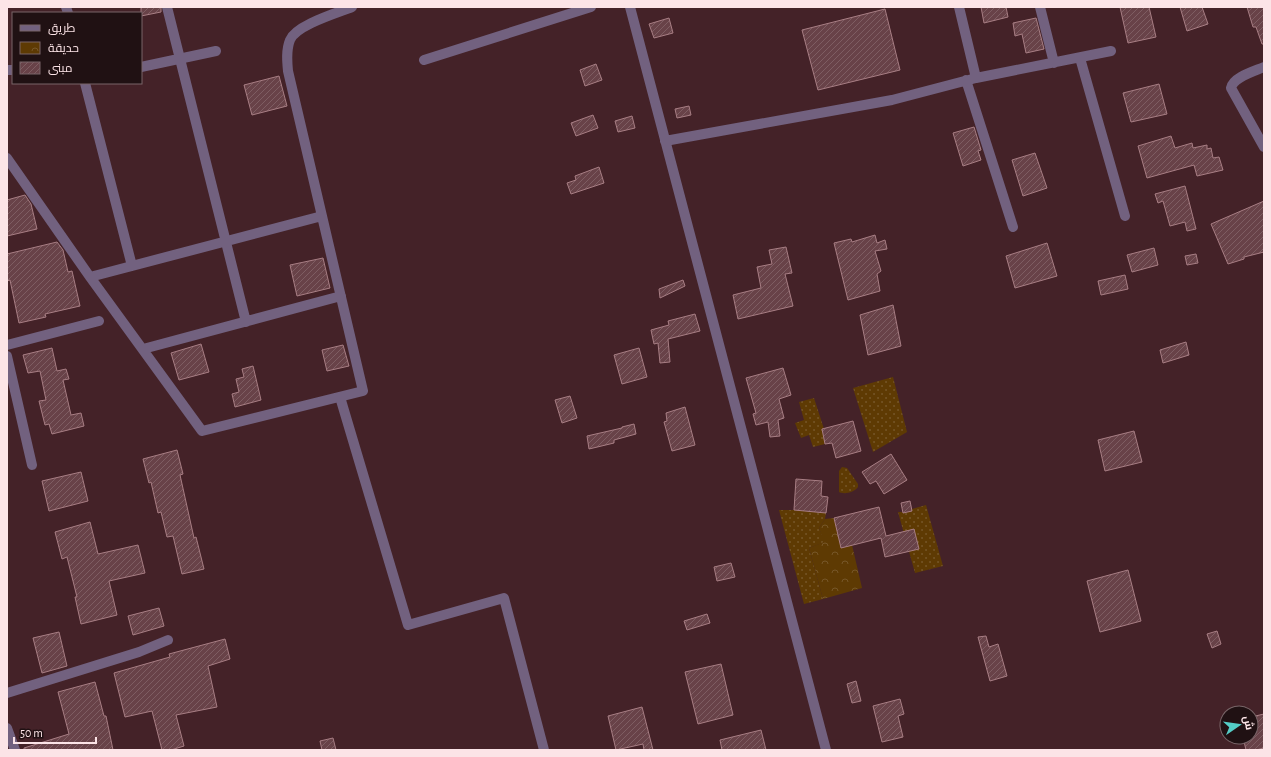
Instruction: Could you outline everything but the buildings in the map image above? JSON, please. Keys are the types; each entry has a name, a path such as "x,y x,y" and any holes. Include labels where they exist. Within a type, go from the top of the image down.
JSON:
{"street":[{"path":"168,7 246,322"},
{"path":"7,158 90,277 202,431 363,391 288,71 287,51 290,40 296,32 318,19 352,7"},
{"path":"424,60 591,7"},
{"path":"630,7 826,750"},
{"path":"959,7 976,78"},
{"path":"1040,7 1054,63"},
{"path":"142,67 216,51"},
{"path":"665,141 892,100 966,80 1111,51"},
{"path":"1080,58 1125,216"},
{"path":"1264,67 1236,80 1232,84 1232,88 1264,147"},
{"path":"966,80 1013,227"},
{"path":"85,84 132,266"},
{"path":"90,277 322,216"},
{"path":"143,349 341,296"},
{"path":"7,345 99,321"},
{"path":"7,356 32,465"},
{"path":"340,397 408,625 504,598 544,750"},
{"path":"7,693 139,652 168,640"},
{"path":"7,728 14,750"}],"green space":[{"path":"893,377 907,432 873,452 853,388"},
{"path":"814,398 824,429 822,429 825,444 813,447 809,435 801,438 795,423 804,420 799,402"},
{"path":"842,467 847,468 858,484 857,489 852,492 839,492 839,471"},
{"path":"926,505 943,566 915,573 898,512 903,513 912,511 912,509"},
{"path":"779,510 826,513 825,519 819,528 825,542 809,548 823,599 804,604"},
{"path":"834,518 841,548 852,545 862,588 823,599 809,548 824,542 819,528 825,519"}]}
